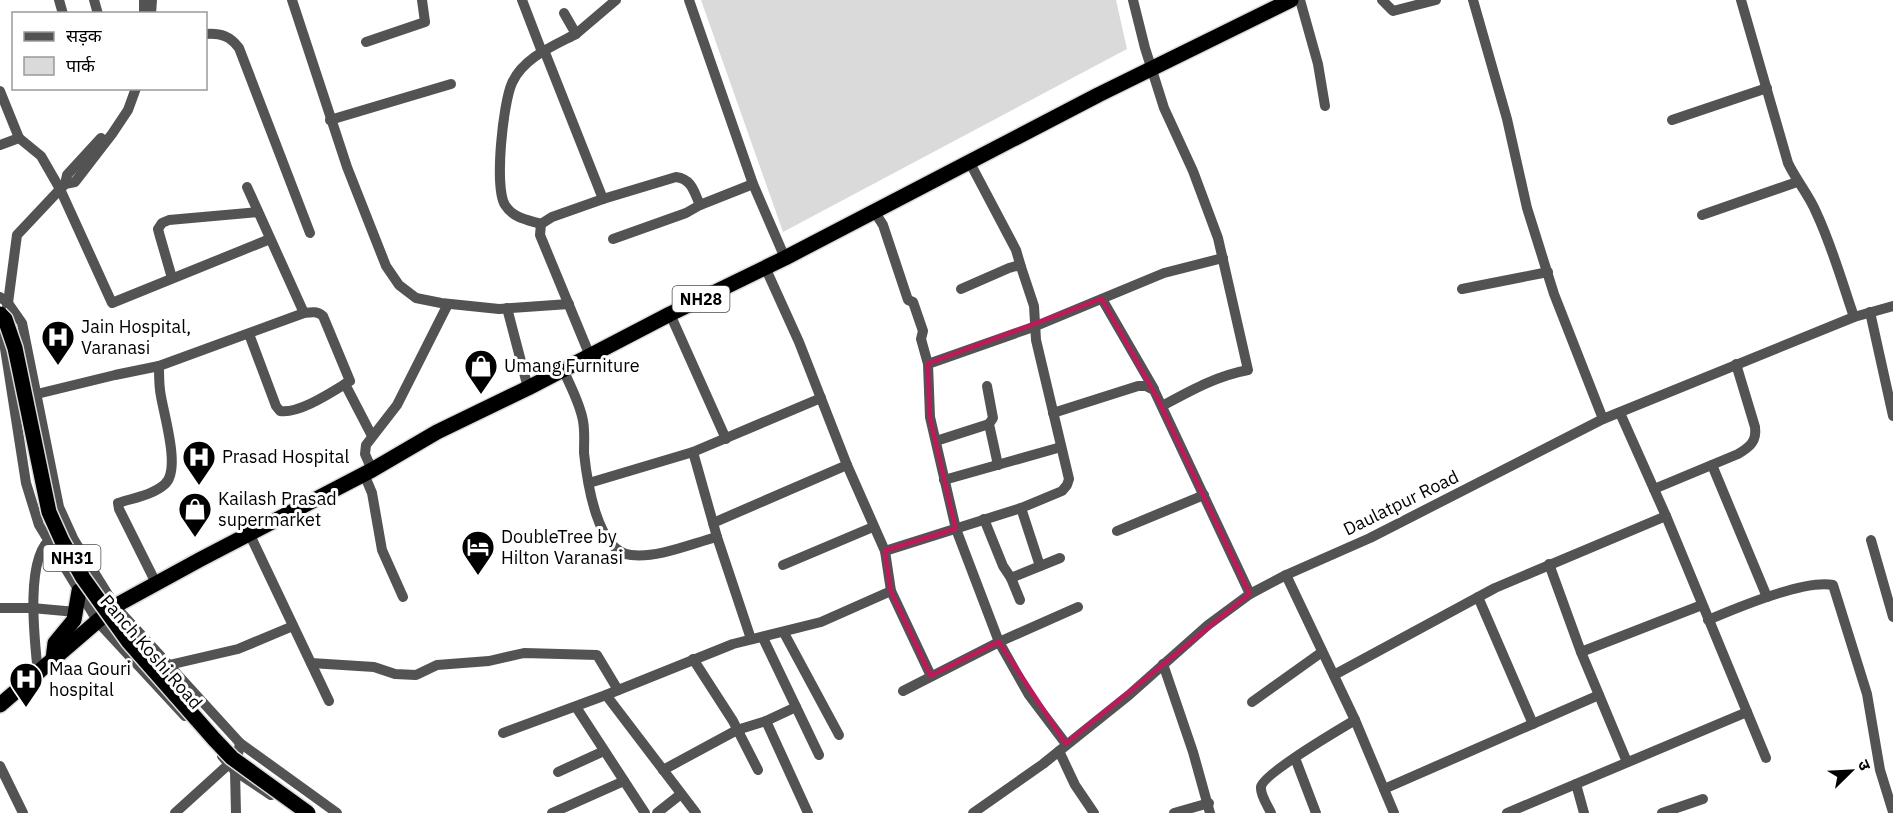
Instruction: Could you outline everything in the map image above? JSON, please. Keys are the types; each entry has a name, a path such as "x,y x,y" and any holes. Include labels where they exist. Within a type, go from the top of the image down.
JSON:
{"highway":[{"name":"NH28","path":"98,622 115,606 368,472 436,432 528,388 670,314 785,258 969,161 1292,0"},
{"name":"NH31","path":"2,314 15,348 49,512 83,578 128,641 232,758 308,813"},
{"path":"53,660 56,643 68,629 76,612 79,591"},
{"path":"0,705 98,622"}],"street":[{"path":"292,0 330,120 386,266 399,285 416,297 448,304 507,308 569,304"},
{"path":"366,42 425,22 422,0"},
{"path":"522,0 603,200"},
{"path":"616,0 576,34 542,51 525,66 512,83 501,148 502,195 506,206 515,216 541,224 552,217 676,177 684,178 689,182 700,205"},
{"path":"689,0 753,184 785,258"},
{"path":"1133,0 1164,108 1193,171 1218,238 1248,370 1211,381 1162,406"},
{"path":"1300,0 1316,54 1325,106"},
{"path":"1382,0 1393,11 1436,0"},
{"path":"1473,0 1507,119 1527,208 1580,365 1603,419"},
{"path":"1741,0 1788,163 1797,182 1815,208 1854,317"},
{"path":"564,13 576,34"},
{"path":"207,34 224,35 233,40 239,48 310,233"},
{"path":"330,120 451,84"},
{"path":"1671,120 1767,88"},
{"name":"Panch Koshi Road","path":"130,90 128,110 75,182 62,187 17,235 2,314 5,383 26,483 39,525 98,622 232,767 298,813"},
{"path":"0,91 19,138 41,156 62,187 112,303 270,239"},
{"path":"0,146 19,138"},
{"path":"885,551 1021,508 1062,491 1068,485 1069,478 1036,339 1034,306 1016,250 969,161"},
{"path":"1702,215 1797,182"},
{"path":"614,239 686,213 753,184"},
{"path":"248,187 304,314"},
{"path":"874,211 883,225 908,300 913,302 923,331 921,339 928,364 930,417 956,529 999,642 1029,695 1063,747 1075,785 1094,813"},
{"path":"172,278 158,229 162,223 170,220 258,212"},
{"path":"541,224 540,235 590,356"},
{"path":"928,364 1036,326 1164,273 1223,258"},
{"path":"765,267 885,551 891,591 931,676"},
{"path":"961,290 1009,268 1021,267"},
{"path":"1462,289 1548,273"},
{"path":"1102,299 1154,390 1250,594"},
{"path":"403,597 382,550 365,454 366,445 397,405 448,304"},
{"name":"Daulatpur Road","path":"973,813 1043,764 1129,695 1208,625 1250,594 1286,575 1370,538 1603,419 1854,317 1893,306"},
{"path":"507,308 528,388"},
{"path":"37,394 159,366 304,314 319,312 323,316 350,381 304,406 286,412 280,411 276,406 249,334"},
{"path":"1870,312 1893,416"},
{"name":"Panch Koshi Road","path":"2,314 22,323 59,507 115,606 240,743 337,813"},
{"path":"670,314 726,439"},
{"path":"1654,489 1750,447 1756,434 1736,364"},
{"path":"156,583 118,503 152,492 167,483 170,477 172,465 160,391 159,366"},
{"path":"563,369 580,406 589,483 604,536 620,553 632,555 657,553 717,537"},
{"path":"5,383 34,379"},
{"path":"345,384 372,436"},
{"path":"936,441 989,424 993,418 987,386"},
{"path":"1053,413 1138,386 1146,386 1154,390"},
{"path":"589,483 693,452 821,398"},
{"path":"1620,412 1666,516 1766,758"},
{"path":"989,424 998,465"},
{"path":"944,480 1061,447"},
{"path":"693,452 717,537 757,639 796,707 819,755"},
{"path":"713,523 847,465"},
{"path":"1712,465 1767,597"},
{"path":"1117,531 1204,495"},
{"path":"1021,508 1040,566"},
{"path":"1334,675 1478,597 1549,564 1666,516"},
{"path":"984,519 1020,600"},
{"path":"783,565 873,527"},
{"path":"38,673 32,608 36,565 48,540 69,528"},
{"path":"249,533 329,701"},
{"path":"1871,540 1893,616"},
{"path":"1011,578 1060,558"},
{"path":"1549,564 1581,652 1627,762"},
{"path":"1286,575 1355,720 1394,813"},
{"path":"1708,620 1767,597 1817,584 1833,585 1867,694 1880,770 1893,812"},
{"path":"503,733 576,707 733,644 822,622 891,591"},
{"path":"1478,597 1533,724"},
{"path":"1581,652 1702,605"},
{"path":"903,691 999,642 1078,607"},
{"path":"0,608 76,612"},
{"path":"169,665 238,649 293,626"},
{"path":"784,633 839,735"},
{"path":"1252,702 1322,652"},
{"path":"311,663 374,667 395,674 416,675 437,665 489,661 524,653 597,655 618,690"},
{"path":"693,659 737,730 758,770"},
{"path":"1163,664 1180,711 1209,808 1174,813"},
{"path":"606,695 696,813"},
{"path":"1384,789 1599,695"},
{"path":"576,707 645,813"},
{"path":"663,770 737,730 766,721 796,707"},
{"path":"1507,813 1747,712"},
{"path":"1271,813 1261,792 1261,786 1274,772 1355,720"},
{"path":"766,721 808,813"},
{"path":"236,813 232,767 240,743"},
{"path":"558,772 604,751"},
{"path":"1295,758 1316,813"},
{"path":"0,766 23,813"},
{"path":"175,813 232,767"},
{"path":"552,813 624,781"},
{"path":"1576,784 1584,813"},
{"path":"657,813 681,794"},
{"path":"1662,813 1703,799"}],"highlighted area":[{"path":"1102,299 1158,399 1250,594 1066,744 999,642 931,676 891,591 885,551 956,529 930,417 928,364"}],"green space":[{"path":"701,0 1116,0 1127,49 783,232"}],"place":[{"name":"Jain Hospital, Varanasi","path":"58,366"},
{"name":"Umang Furniture","path":"481,395"},
{"name":"Prasad Hospital","path":"199,486"},
{"name":"Kailash Prasad supermarket","path":"195,538"},
{"name":"DoubleTree by Hilton Varanasi","path":"478,576"},
{"name":"Maa Gouri hospital","path":"26,708"}]}
